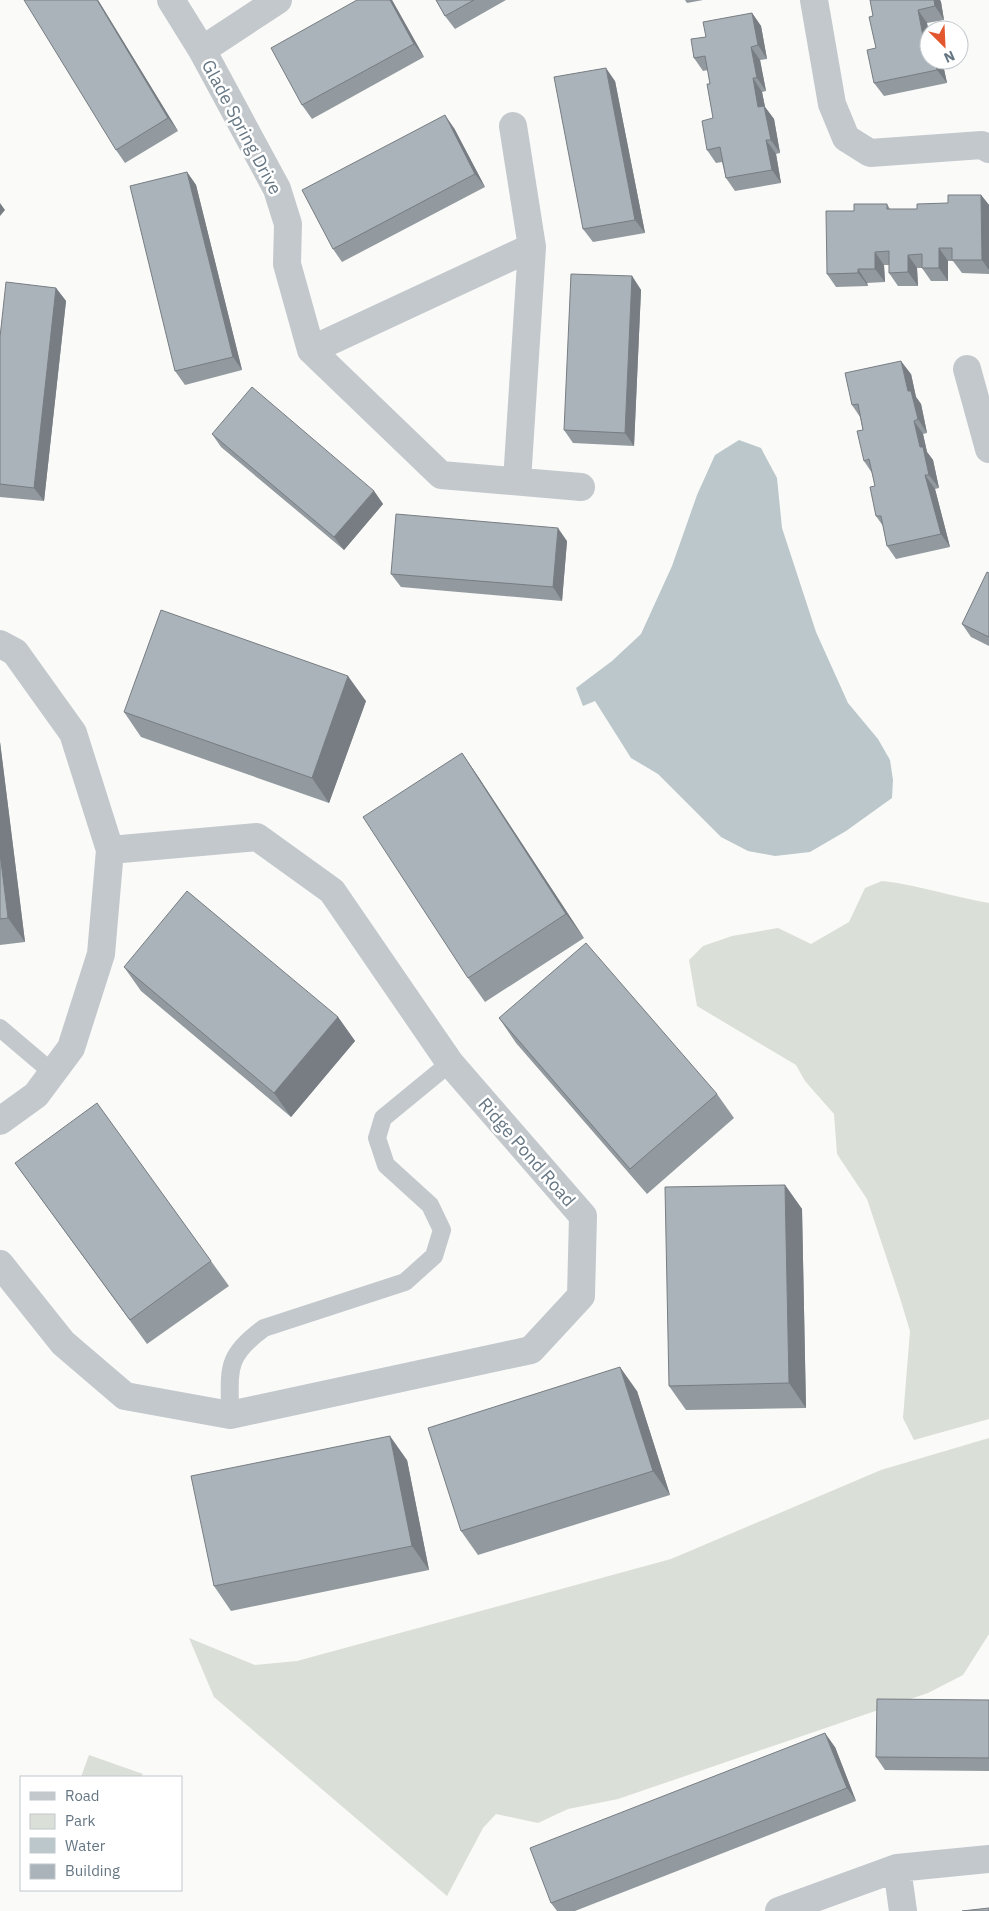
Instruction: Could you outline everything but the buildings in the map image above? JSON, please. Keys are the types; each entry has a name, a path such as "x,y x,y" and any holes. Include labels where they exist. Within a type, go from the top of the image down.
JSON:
{"street":[{"name":"Glade Spring Drive","path":"171,0 202,50 277,189 288,224 287,264 311,350"},
{"name":"Glade Spring Drive","path":"202,50 278,0"},
{"path":"814,0 832,104 846,138 870,153 982,145 989,150"},
{"path":"513,126 532,247 517,481"},
{"path":"532,247 311,350 441,475 580,486"},
{"path":"967,368 989,449"},
{"path":"0,644 15,652 73,733 110,850 101,954 71,1048 36,1095 0,1121"},
{"name":"Ridge Pond Road","path":"0,1264 63,1343 125,1396 230,1415 531,1350 581,1296 583,1216 450,1063 332,891 257,837 110,850"},
{"path":"779,1911 896,1868 989,1859"},
{"path":"896,1868 903,1911"}],"lane":[{"path":"0,1028 53,1073"},
{"path":"230,1415 230,1366 246,1341 264,1328 405,1282 434,1256 442,1230 434,1213 430,1205 386,1165 377,1138 383,1118 450,1063"}],"green space":[{"path":"882,881 909,885 989,903 989,1419 914,1440 903,1418 910,1331 867,1199 837,1154 834,1114 805,1081 796,1065 697,1006 689,960 703,946 732,936 778,928 811,944 849,922 865,888"},
{"path":"989,1438 989,1634 963,1675 928,1693 618,1799 568,1809 538,1823 496,1814 483,1828 447,1896 214,1697 189,1638 255,1665 297,1661 671,1559 881,1470"},
{"path":"89,1755 143,1774 142,1776 81,1776"}],"water":[{"path":"739,440 761,448 777,478 782,528 816,632 848,703 878,739 890,760 893,780 892,798 846,831 810,852 775,856 748,851 721,837 658,774 631,758 595,701 583,706 576,688 612,661 641,634 672,566 697,495 715,455"}]}
